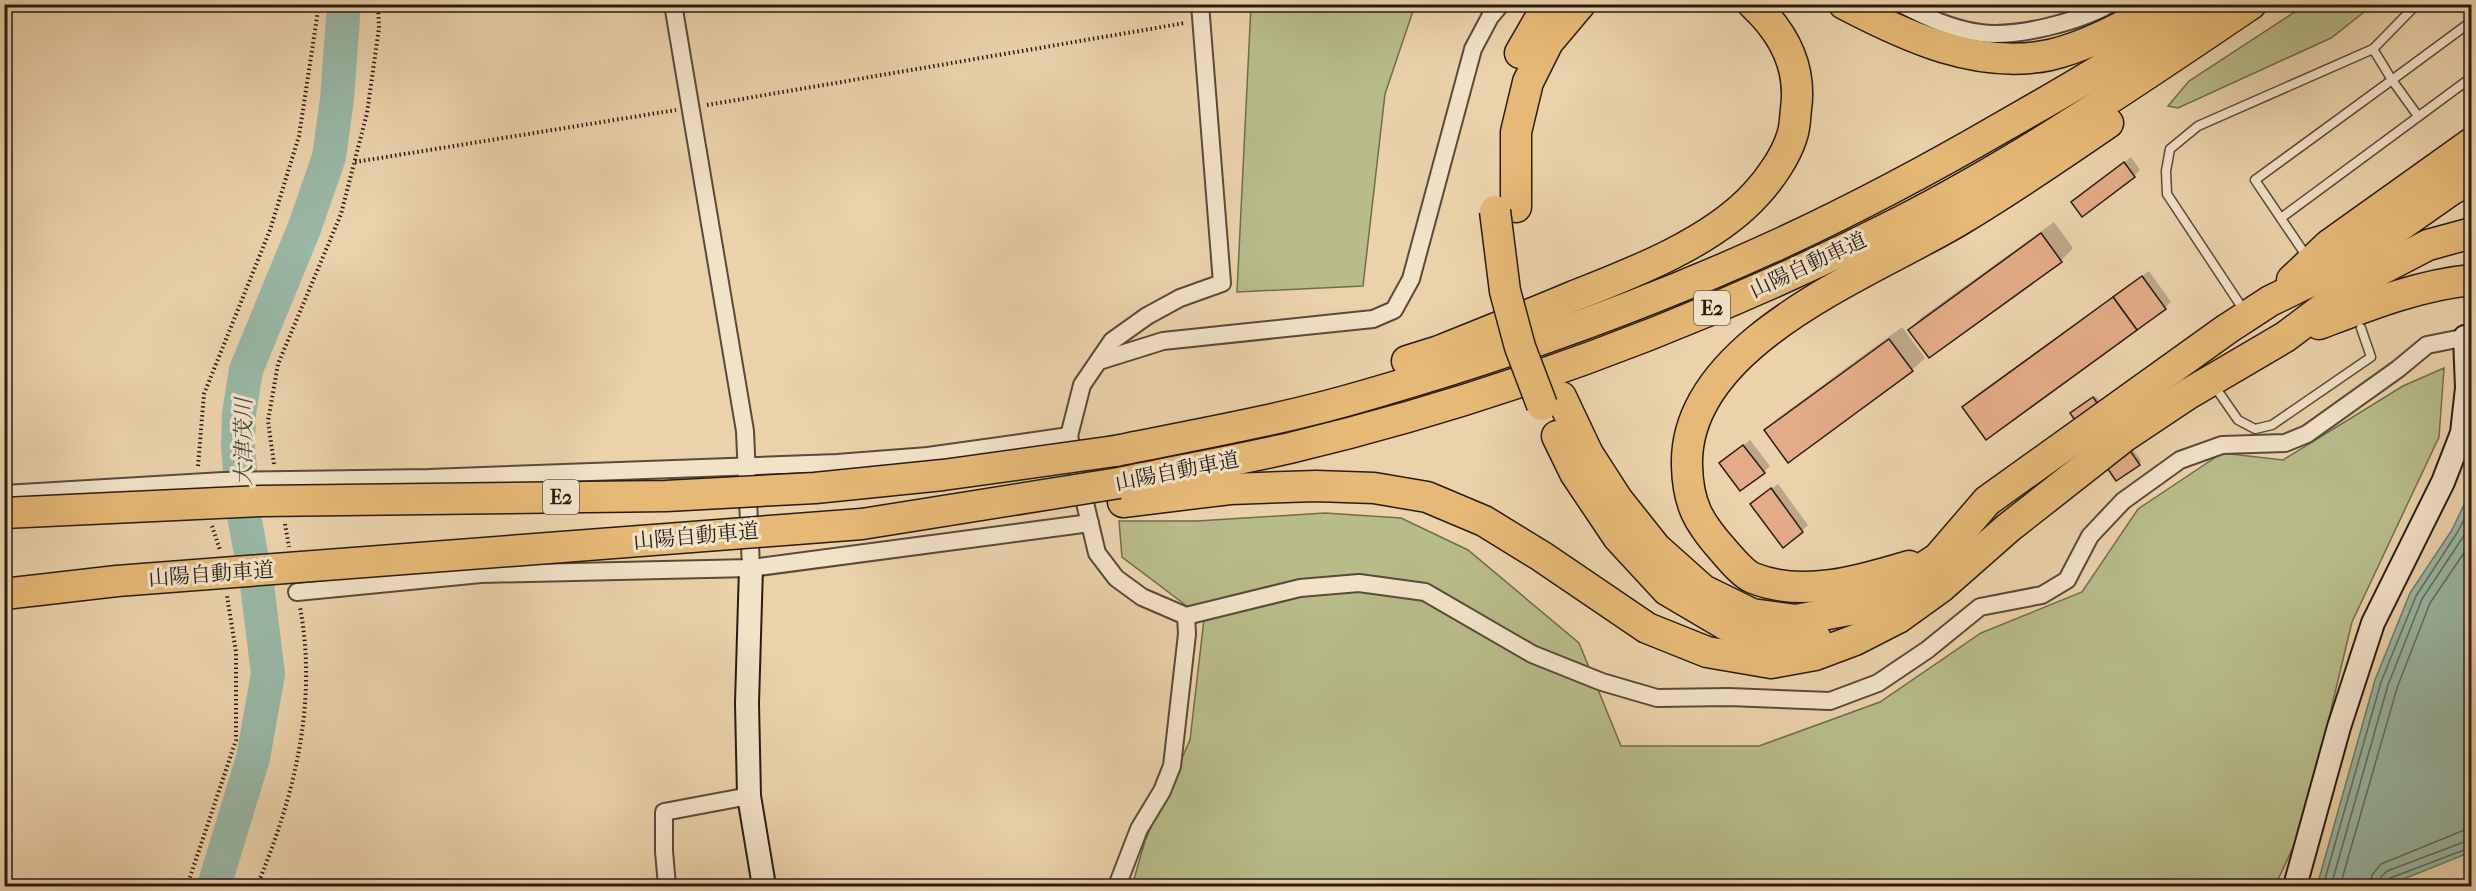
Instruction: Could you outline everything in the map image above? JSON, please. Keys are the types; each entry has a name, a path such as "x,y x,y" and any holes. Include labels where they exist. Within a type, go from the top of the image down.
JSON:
{"highway":[{"path":"1552,4 1545,10 1515,61 1497,126 1506,209 1551,401 1575,473 1618,537 1667,590 1728,626 1769,638 1855,640"},
{"path":"1506,209 1516,132 1528,82 1548,42 1580,4"},
{"path":"1115,451 1439,351 1642,269 1714,229 1756,195 1779,162 1792,136 1798,95 1793,66 1785,42 1769,20 1752,4"},
{"path":"1844,4 1894,31 1942,48 2008,59 2051,55 2116,31 2164,4"},
{"name":"山陽自動車道","path":"4,513 261,501 666,496 815,488 943,475 1115,451 1255,422 1367,395 1488,357 1633,306 1777,245 1914,177 2146,43 2201,4"},
{"name":"山陽自動車道","path":"4,594 117,581 1062,509 1486,393 1611,349 1776,282 1899,223 2006,164 2119,93 2251,4"},
{"path":"1938,558 1830,586 1791,587 1751,578 1710,536 1694,511 1687,481 1686,449 1692,426 1704,401 1722,374 1746,350 1788,316 1960,220 2072,148 2224,43 2270,4"},
{"path":"1551,401 1617,499 1656,548 1703,590 1752,614 1796,620 1854,609 1898,585 1938,558 1987,501 2258,308 2329,245 2472,143"},
{"path":"2258,308 2344,265 2451,190 2472,179"},
{"path":"1121,493 1316,486 1374,488 1427,497 1484,521 1541,556 1647,628 1707,652 1771,663 1815,655 1855,640 1898,618 2125,436 2284,337 2361,280 2428,245 2472,233"},
{"path":"2284,337 2372,304 2443,283 2472,280"}],"street":[{"path":"673,4 745,432 751,567 747,703 749,796 764,886"},
{"path":"1098,361 1163,341 1373,319 1394,310 1411,279 1473,49 1490,18 1501,4"},
{"path":"1901,4 1935,22 1981,33 2022,31 2062,24 2110,4"},
{"path":"1202,12 1222,283 1180,298 1147,316 1112,341 1082,385 1069,436 1097,553 1116,578 1142,597 1186,616 1300,588 1359,583 1425,592 1532,654 1602,682 1657,699 1729,696 1830,701 1878,683 1927,650 1980,607 2042,595 2067,580 2090,536 2122,501 2180,460 2222,445 2285,443 2307,434 2427,345 2468,336 2468,388 2462,433 2443,482 2373,623 2339,727 2295,886"},
{"path":"4,494 272,479 429,478 837,463 928,456 1069,436"},
{"path":"297,592 482,574 751,567 1090,523"},
{"path":"1117,886 1139,828 1162,791 1172,766 1187,634 1186,616"},
{"path":"667,886 664,812 749,796"}],"lane":[{"path":"2258,308 2168,194 2166,171 2170,149 2198,126 2373,49 2417,4"},
{"path":"2303,251 2255,180 2472,21"},
{"path":"2373,49 2418,116"},
{"path":"2281,218 2472,77"},
{"path":"2211,381 2238,420 2255,429 2272,426 2371,357 2361,328"}],"path":[{"path":"201,482 198,464 204,394 270,230 299,136 319,4"},
{"path":"257,886 274,846 294,783 304,727 308,683 302,618 272,479 268,421 278,364 341,214 355,162 367,112 379,28 378,4"},
{"path":"355,162 691,107 1202,12"},
{"path":"212,525 221,554"},
{"path":"187,886 236,740 236,652 226,586"}],"green space":[{"path":"2307,4 2373,5 2331,38 2178,108 2168,106 2189,81"},
{"path":"1251,5 1415,5 1385,94 1363,286 1237,292"},
{"path":"2444,368 2439,437 2352,622 2303,826 2275,886 1132,886 1145,841 1190,740 1204,619 1122,557 1119,521 1197,521 1325,513 1401,518 1468,550 1579,643 1621,746 1759,746 1880,702 1981,633 2082,592 2138,509 2222,453 2283,460 2403,386"}],"water":[{"path":"2471,490 2471,852 2386,886 2317,886 2375,680 2410,593 2452,530"}],"building":[{"path":"2124,162 2135,177 2082,217 2071,202"},
{"path":"2041,233 2062,262 1929,358 1908,330"},
{"path":"2142,276 2166,309 2137,330 2113,297"},
{"path":"2113,297 2137,330 1986,440 1962,407"},
{"path":"1889,339 1913,371 1788,463 1764,430"},
{"path":"2093,397 2140,465 2116,481 2070,413"},
{"path":"1743,445 1765,473 1740,491 1719,463"},
{"path":"1771,488 1803,532 1783,548 1750,504"}],"waterway":[{"name":"大津茂川","path":"214,886 253,758 268,674 257,585 244,516 238,447 239,414 246,370 304,229 329,157 337,99 344,4"}]}
